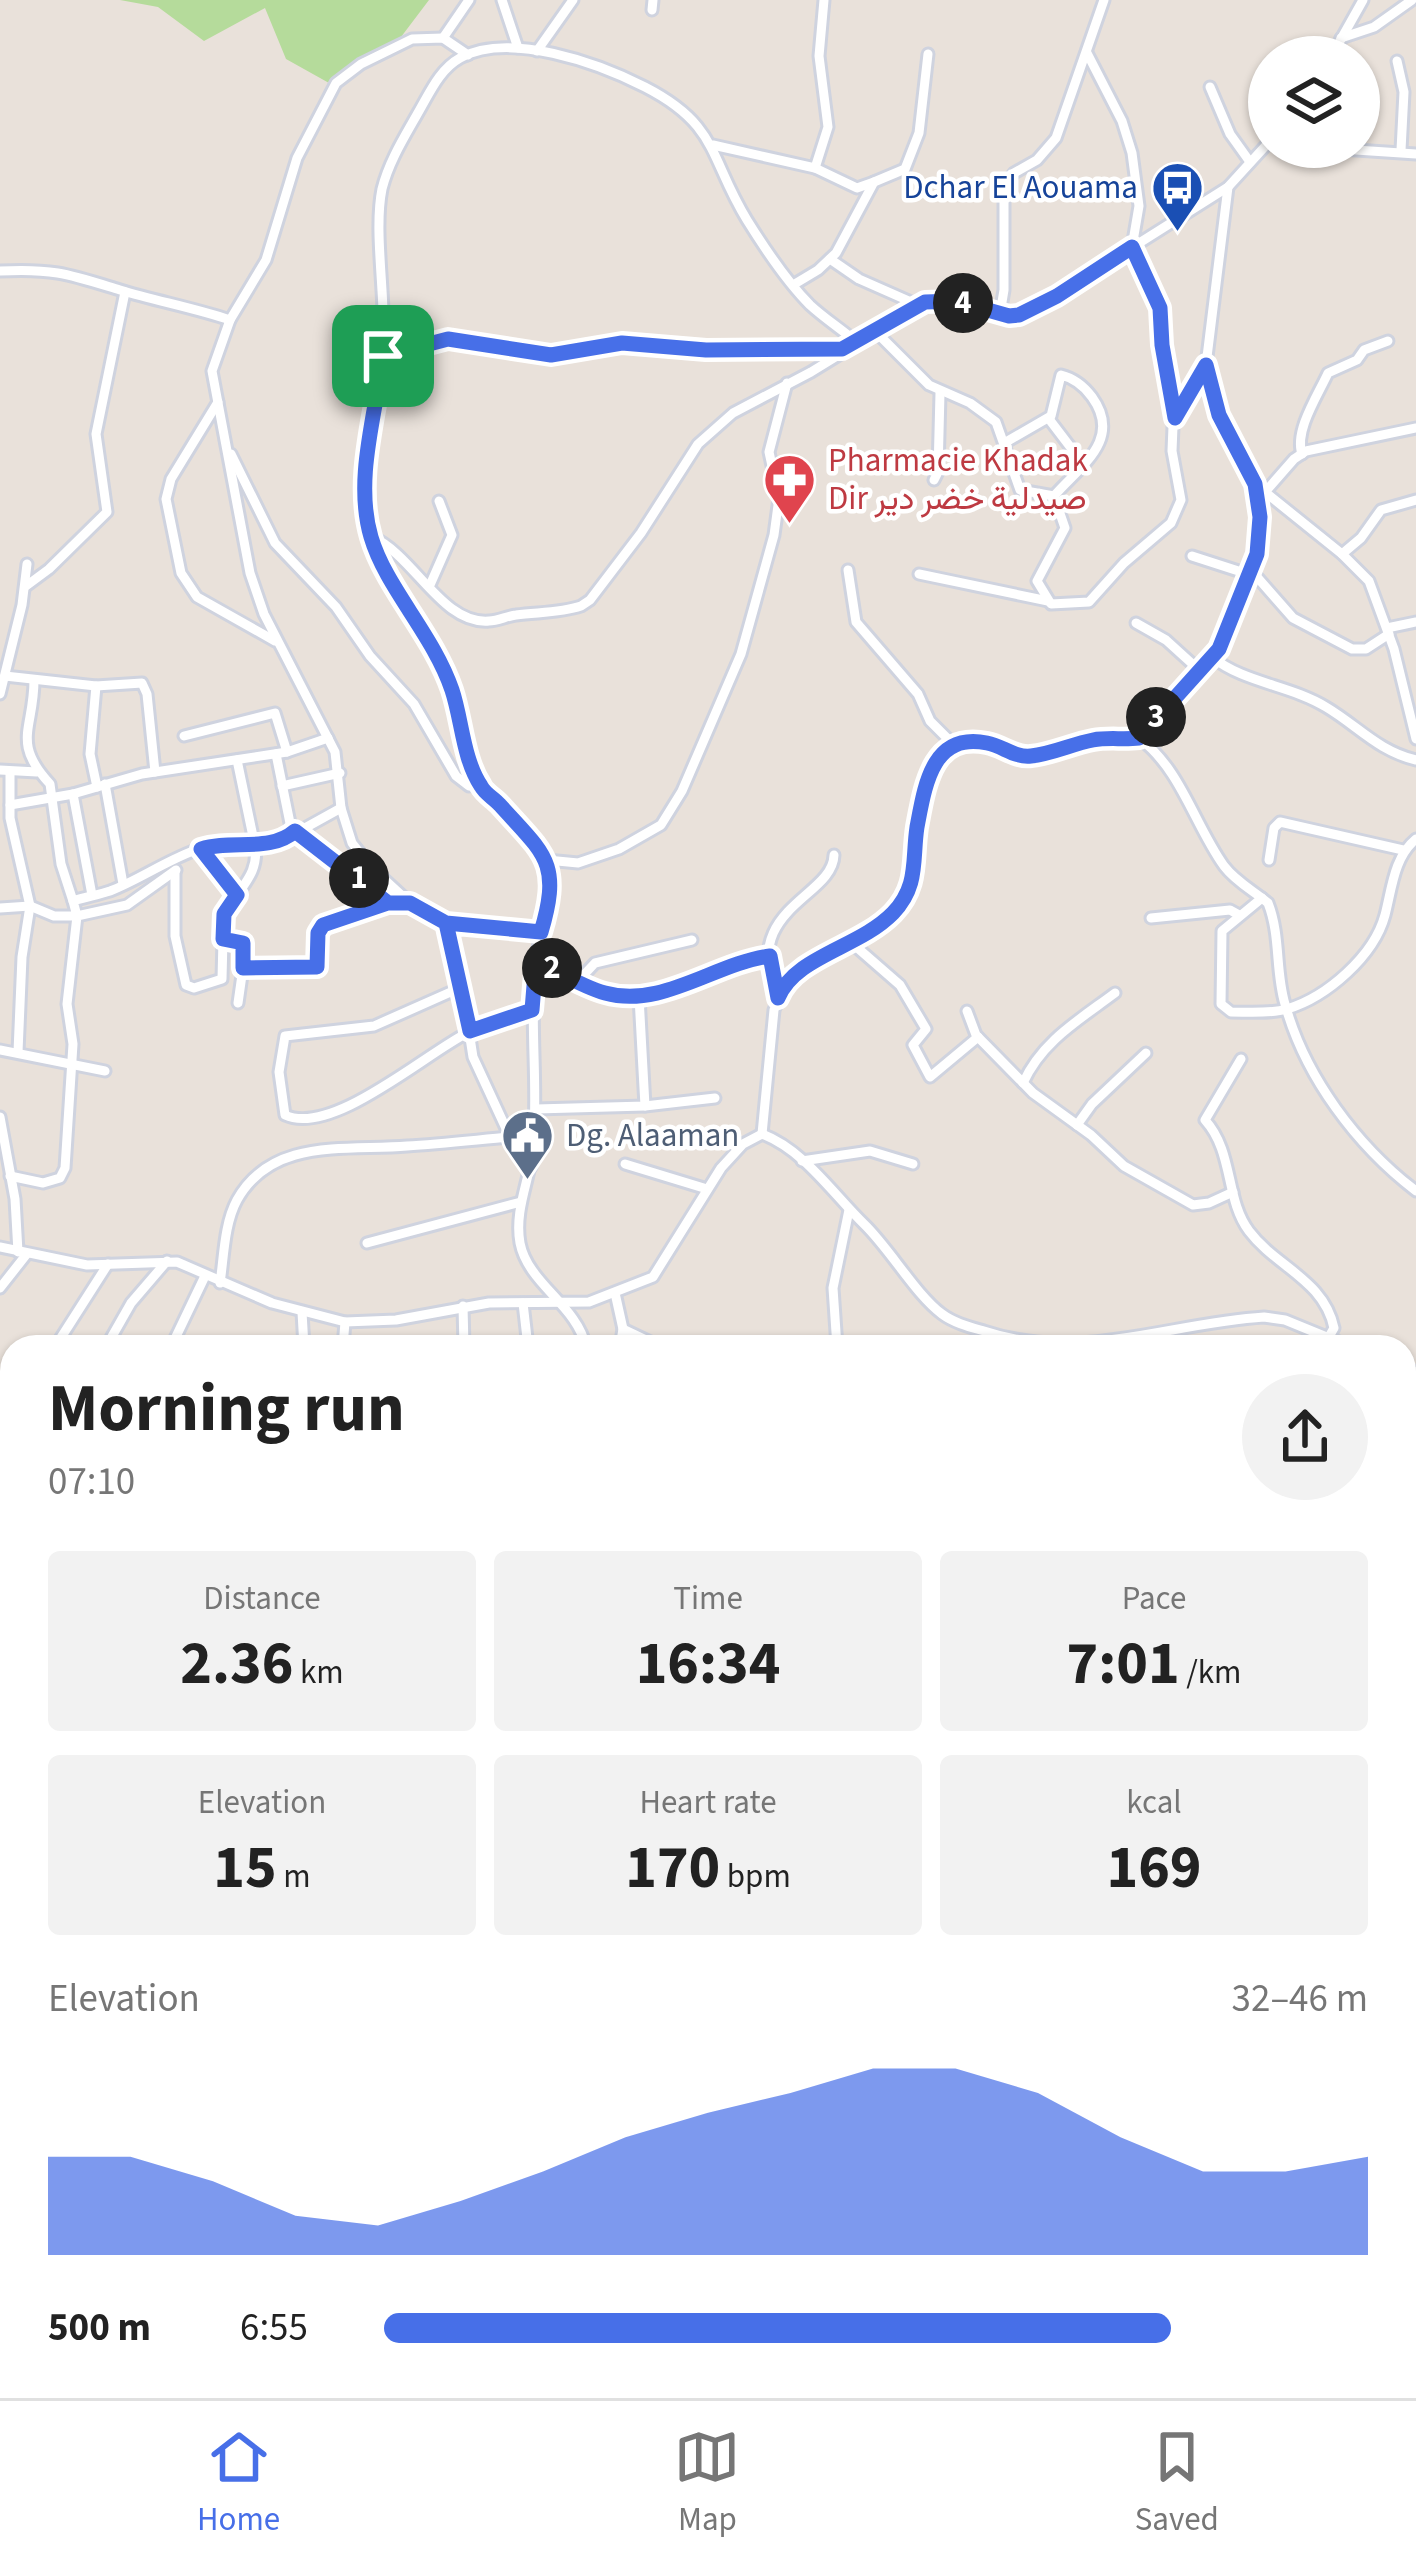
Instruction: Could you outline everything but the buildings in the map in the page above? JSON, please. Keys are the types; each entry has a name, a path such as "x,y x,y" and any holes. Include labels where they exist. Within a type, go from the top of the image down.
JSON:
{"street":[{"path":"443,38 470,0"},
{"path":"502,0 518,48"},
{"path":"537,51 572,0"},
{"path":"815,168 828,127 819,56 824,0"},
{"path":"1000,314 1004,186 1014,172 1037,160 1055,138 1104,0"},
{"path":"1341,36 1363,0"},
{"path":"1346,36 1373,27 1412,0"},
{"path":"468,55 443,38 412,39 335,83 297,158 266,260 230,320 212,371 250,573 278,642 328,739 340,773 341,808 360,855 410,903 446,923 541,932"},
{"path":"583,1335 563,1303 535,1274 521,1247 521,1202 531,1167 536,1109 532,1010 549,894 547,860 537,843 479,784 453,692 434,646 371,536 364,485 383,356 382,191 401,141 444,70 468,55 518,48 561,55 640,85 690,114 713,145 744,215 793,285 813,308 856,341"},
{"path":"919,574 1061,607 1089,602 1124,563 1172,523 1181,500 1172,451 1175,418 1160,308 1132,247 1139,206 1132,153 1122,121 1087,52"},
{"path":"713,145 815,168 857,188 901,173 923,113 928,54"},
{"path":"1397,61 1404,92 1401,150"},
{"path":"1210,87 1230,134 1248,159"},
{"path":"1380,149 1416,154"},
{"path":"371,536 390,544 434,595 456,612 489,621 573,609 587,602 641,533 698,444 734,412 918,305 941,299 1000,314 1034,310 1228,187 1248,164"},
{"path":"793,285 830,259 874,182"},
{"path":"1139,738 1212,657 1250,574 1260,535 1255,484 1219,415 1206,365 1228,187"},
{"path":"830,259 918,305"},
{"path":"0,271 70,273 230,320"},
{"path":"26,586 50,569 106,512 96,434 124,292"},
{"path":"874,330 940,392 992,417 1006,442 1020,490 1054,496"},
{"path":"383,356 448,339 551,355 622,343 706,350 842,349"},
{"path":"1302,454 1298,443 1328,374 1358,360 1364,350 1388,341"},
{"path":"1175,418 1206,365"},
{"path":"1006,442 1049,418 1061,376 1092,397 1102,416 1103,436 1084,465 1054,496"},
{"path":"547,860 578,863 619,849 661,825 675,806 741,654 774,535 779,498 770,452 787,383"},
{"path":"934,480 940,392"},
{"path":"218,402 171,479 166,500 181,573 197,597 278,642"},
{"path":"1049,418 1084,465"},
{"path":"1266,491 1302,454 1416,428"},
{"path":"229,450 275,542 336,607 370,656 414,704 456,776 469,786 479,784"},
{"path":"1255,484 1342,554 1374,590 1416,739"},
{"path":"1048,601 1038,577 1065,528 1054,496"},
{"path":"1342,554 1381,510 1416,500"},
{"path":"430,585 452,535 439,501"},
{"path":"1192,556 1250,574 1270,588 1293,618 1352,649 1366,650 1388,631 1416,622"},
{"path":"0,694 27,564"},
{"path":"848,570 856,622 918,694 930,721 953,744"},
{"path":"489,621 494,636"},
{"path":"1136,623 1166,640 1199,670"},
{"path":"1212,657 1230,670 1310,699 1385,750 1416,760"},
{"path":"5,676 96,686 142,683 155,772"},
{"path":"10,1177 43,1183 63,1175 73,1064 68,1004 77,916 61,864 50,784 37,772 25,737 34,680"},
{"path":"96,686 90,754 123,884"},
{"path":"184,736 274,712 282,786 295,831 388,903"},
{"path":"778,998 800,968 878,928 908,894 914,877 916,832 933,769 938,755 953,744 993,744 1018,756 1030,756 1094,740 1139,738 1171,770 1232,875 1262,898 1274,921 1286,1010 1339,1113 1367,1150 1416,1191"},
{"path":"10,805 155,772 281,753 328,739"},
{"path":"181,858 176,870 175,936 188,987 222,979 224,914 247,882 256,854 237,760"},
{"path":"18,1052 22,957 30,907 5,818 10,805 5,771 37,772"},
{"path":"282,786 340,773"},
{"path":"73,794 92,895"},
{"path":"73,901 201,849 225,842 255,846 285,839 341,808"},
{"path":"1269,860 1274,828 1280,822 1403,850"},
{"path":"1262,898 1222,931 1221,1004 1231,1012 1286,1010 1332,984 1372,944 1403,850 1416,838"},
{"path":"201,849 237,895"},
{"path":"762,1134 778,998 770,956 774,932 784,914 831,870 834,855"},
{"path":"0,908 30,907 54,916 77,916 128,905 176,870"},
{"path":"243,968 317,967 318,933 323,925 388,903 410,903"},
{"path":"1150,917 1230,910 1239,915"},
{"path":"446,923 473,1057 510,1137 531,1167"},
{"path":"223,939 243,943 238,1004"},
{"path":"578,981 595,963 692,940"},
{"path":"854,944 891,975 924,1020 926,1029 913,1045 931,1077 978,1037"},
{"path":"536,961 605,993 639,997 748,959 770,956"},
{"path":"462,987 374,1026 285,1036 279,1072 285,1114 305,1119 335,1112 470,1031 532,1010"},
{"path":"1022,1083 1060,1033 1115,993"},
{"path":"639,997 645,1106"},
{"path":"967,1011 978,1037 1022,1083 1124,1166 1192,1205 1233,1192"},
{"path":"0,1050 105,1071"},
{"path":"1077,1125 1092,1104 1146,1053"},
{"path":"1241,1059 1205,1120 1216,1133 1239,1216 1256,1240 1317,1292 1332,1318 1330,1335"},
{"path":"536,1109 715,1099"},
{"path":"0,1117 22,1253 0,1288"},
{"path":"0,1247 68,1263 167,1261 302,1312 345,1322 396,1320 463,1306 589,1302 653,1277 731,1155 762,1134 802,1161 883,1242 930,1303 952,1320 1006,1335"},
{"path":"220,1283 235,1204 276,1161 342,1148 510,1137"},
{"path":"802,1161 871,1150 913,1164"},
{"path":"625,1164 707,1189"},
{"path":"367,1243 521,1202"},
{"path":"836,1335 833,1288 849,1210"},
{"path":"113,1335 131,1303 167,1261"},
{"path":"63,1335 109,1264"},
{"path":"177,1335 205,1276"},
{"path":"615,1293 622,1335"},
{"path":"524,1303 527,1335"},
{"path":"463,1306 464,1335"},
{"path":"302,1312 303,1335"},
{"path":"1162,1335 1264,1317 1309,1335"},
{"path":"344,1335 345,1322"},
{"path":"623,1329 636,1335"}],"green space":[{"path":"120,0 429,0 401,37 329,83 286,59 265,8 204,41 158,7"}],"place":[{"name":"Dchar El Aouama","path":"1177,233"},
{"name":"Pharmacie Khadak Dir صيدلية خضر دير","path":"789,525"},
{"name":"Dg. Alaaman","path":"527,1181"}],"route":[{"path":"383,356 364,485 371,536 434,646 453,692 479,784 537,843 547,860 549,894 541,932 446,923 410,903 388,903 295,831 285,839 255,846 225,842 201,849 237,895 224,914 223,939 243,943 243,968 317,967 318,933 323,925 388,903 410,903 446,923 470,1031 532,1010 536,961 605,993 639,997 727,965 770,956 778,998 800,968 854,944 900,906 914,877 916,832 933,769 944,749 964,741 979,742 1030,756 1094,740 1139,738 1219,649 1257,554 1260,517 1255,484 1219,415 1206,365 1175,418 1160,308 1132,247 1034,310 1009,316 956,301 925,302 842,349 706,350 622,343 551,355 448,339 383,356"}]}
